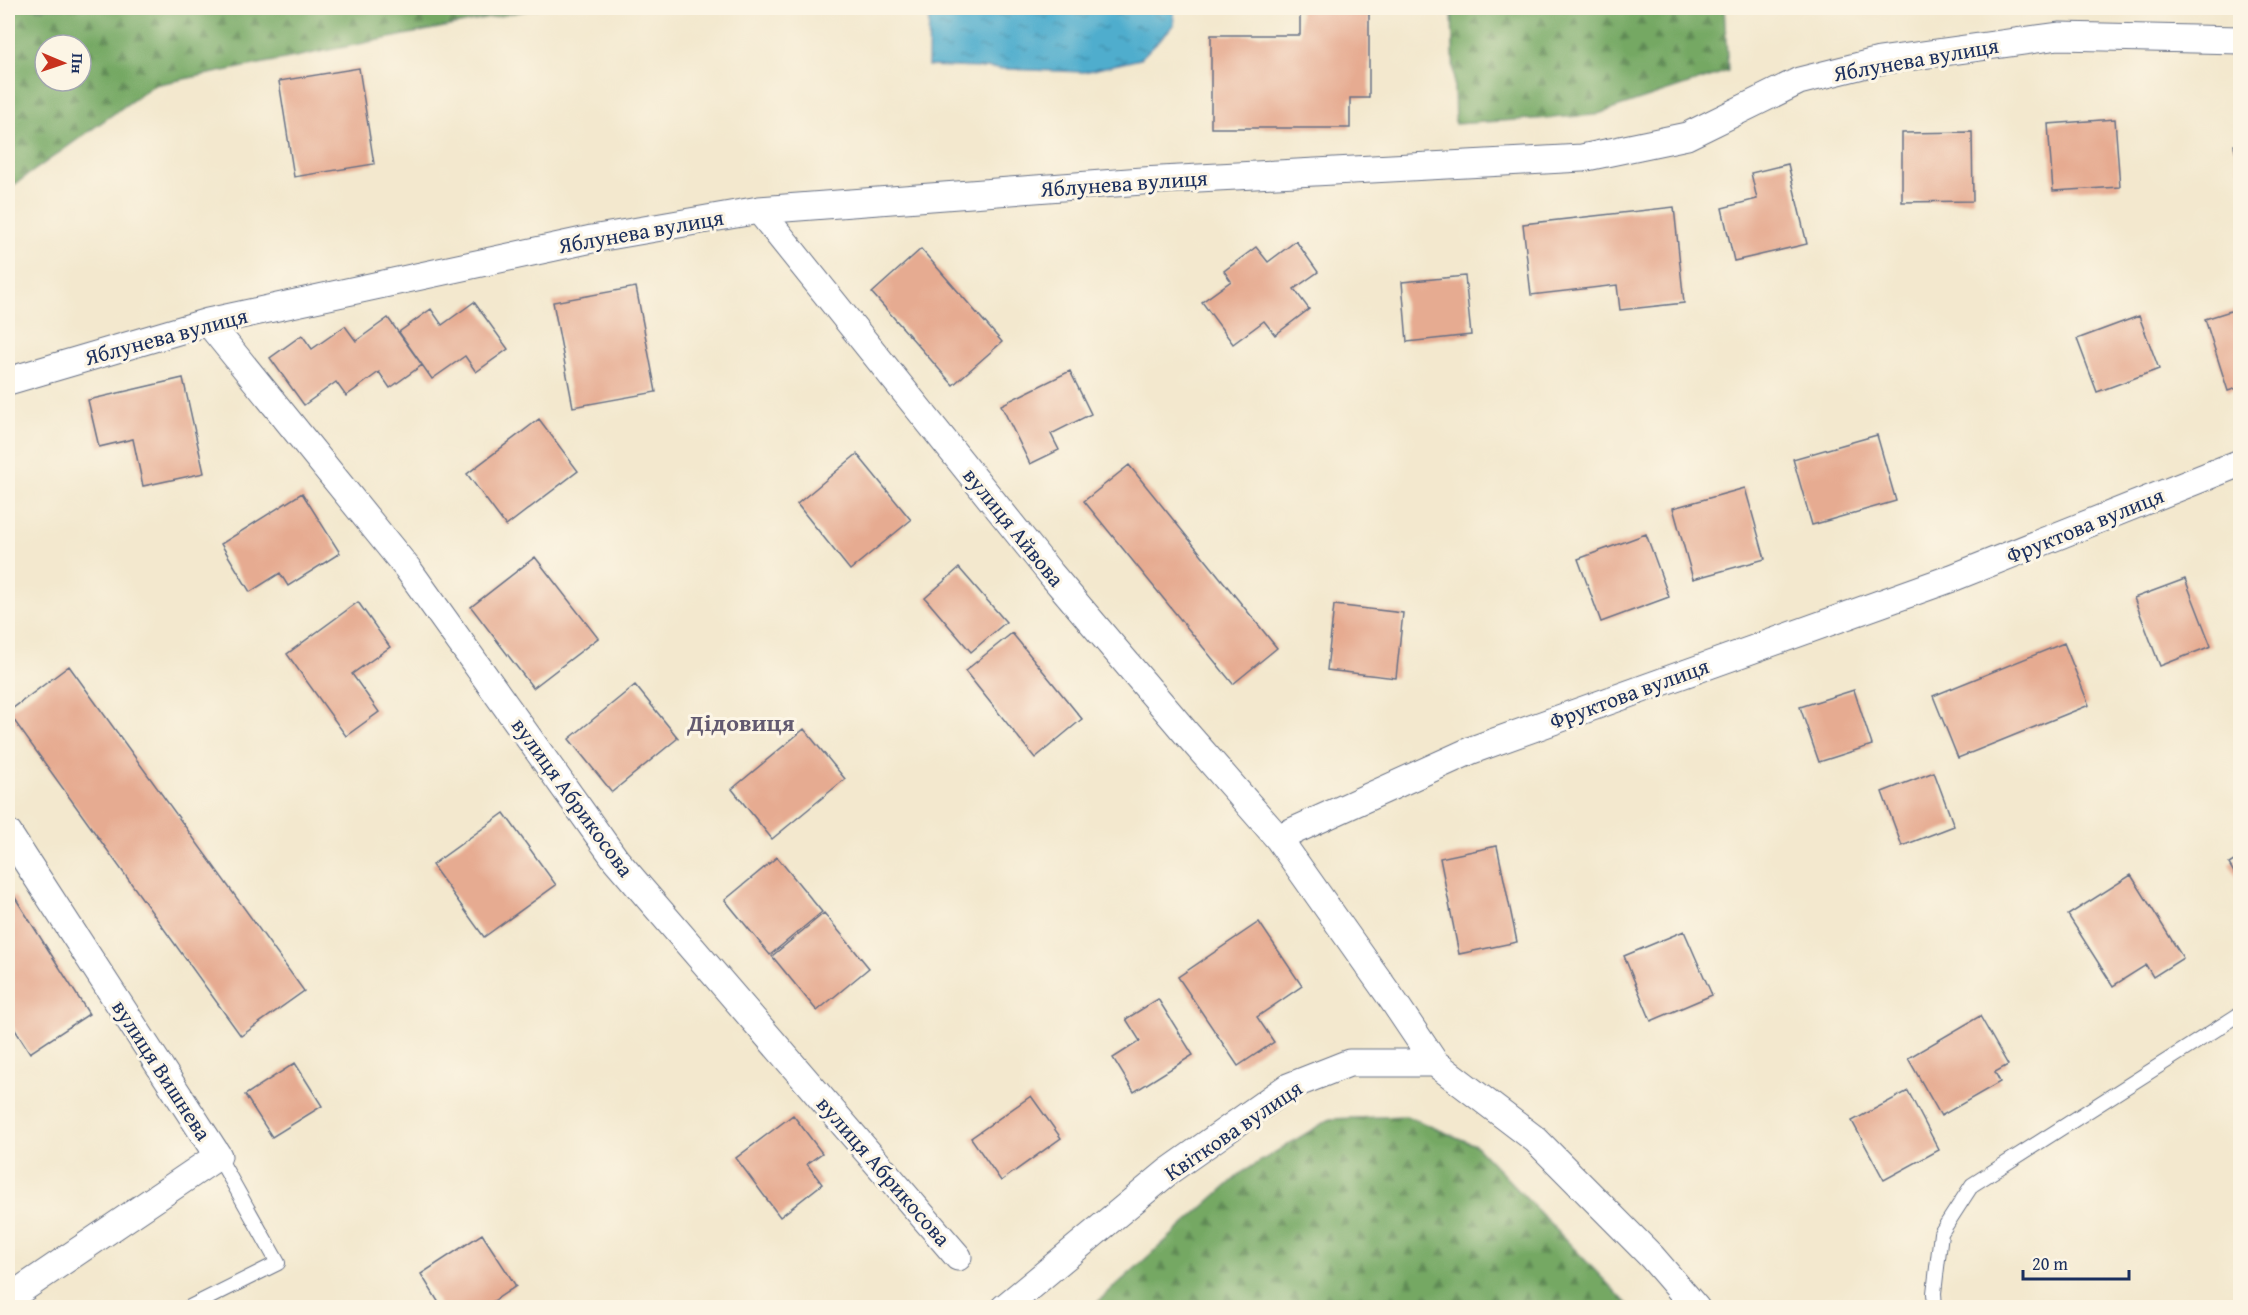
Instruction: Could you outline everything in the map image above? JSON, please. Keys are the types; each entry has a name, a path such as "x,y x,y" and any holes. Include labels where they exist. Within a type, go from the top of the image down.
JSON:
{"street":[{"name":"Яблунева вулиця","path":"8,381 208,322 592,239 759,210 1142,181 1582,158 1687,136 1799,81 1879,61 2059,36 2241,40"},
{"name":"вулиця Айвова","path":"759,210 1052,574 1185,733 1278,838"},
{"name":"вулиця Абрикосова","path":"208,322 408,569 616,860 958,1257"},
{"name":"Фруктова вулиця","path":"1278,838 1472,750 1952,578 2241,463"},
{"name":"вулиця Вишнева","path":"8,832 218,1156 9,1298"},
{"path":"1278,838 1388,992 1435,1063 1536,1140 1652,1257 1696,1308"},
{"name":"Квіткова вулиця","path":"1004,1308 1169,1171 1288,1087 1349,1063 1435,1063"}],"lane":[{"path":"1935,1308 1934,1293 1941,1233 1972,1185 2241,1014"},
{"path":"188,1308 278,1263 218,1156"}],"green space":[{"path":"8,8 539,8 154,85 8,189"},
{"path":"1452,8 1724,8 1728,71 1595,115 1455,124"},
{"path":"1406,1116 1475,1145 1630,1307 1092,1307 1241,1173 1330,1119"}],"water":[{"path":"929,8 1174,8 1174,25 1140,59 1084,72 928,66"}],"building":[{"path":"1300,8 1369,8 1369,98 1350,98 1350,128 1211,128 1211,35 1300,35"},
{"path":"359,68 374,164 294,177 279,81"},
{"path":"2115,119 2120,187 2053,191 2048,124"},
{"path":"1972,132 1973,201 1902,202 1902,133"},
{"path":"2240,143 2240,170 2239,170 2234,145"},
{"path":"1788,164 1807,244 1734,261 1722,208 1757,199 1751,173"},
{"path":"1674,207 1684,303 1620,310 1617,285 1531,295 1523,224"},
{"path":"1296,241 1318,272 1294,289 1309,309 1275,335 1264,321 1233,344 1202,302 1231,281 1224,271 1256,247 1268,262"},
{"path":"921,249 1002,342 953,385 872,293"},
{"path":"1465,276 1471,335 1407,342 1402,282"},
{"path":"636,287 656,392 573,407 553,302"},
{"path":"474,302 508,349 476,372 465,356 432,379 399,332 431,309 442,325"},
{"path":"2240,308 2240,387 2228,391 2205,319"},
{"path":"2139,316 2159,369 2097,392 2077,339"},
{"path":"388,318 422,365 390,388 379,372 346,396 336,382 304,405 270,358 302,335 312,349 345,326 356,341"},
{"path":"1070,371 1091,414 1051,434 1059,450 1030,464 1001,405"},
{"path":"183,378 204,473 143,486 133,439 99,447 88,400"},
{"path":"539,419 578,471 506,526 467,474"},
{"path":"1877,435 1896,501 1812,525 1793,459"},
{"path":"857,454 911,520 850,570 797,504"},
{"path":"1129,465 1277,648 1233,684 1084,501"},
{"path":"1745,488 1765,559 1693,579 1673,508"},
{"path":"302,493 340,553 288,586 280,573 250,592 221,544"},
{"path":"1646,534 1669,597 1601,622 1578,559"},
{"path":"535,557 598,638 533,688 471,607"},
{"path":"959,568 1006,622 971,652 925,598"},
{"path":"2185,579 2211,646 2160,666 2134,598"},
{"path":"358,602 390,647 352,674 379,712 346,736 287,654"},
{"path":"1334,605 1403,613 1396,678 1327,670"},
{"path":"1012,633 1082,719 1035,758 965,671"},
{"path":"2064,643 2089,705 1958,758 1933,696"},
{"path":"69,666 304,991 241,1036 8,712"},
{"path":"635,685 678,738 612,792 569,739"},
{"path":"1854,690 1872,745 1819,762 1800,707"},
{"path":"804,729 845,779 772,839 732,789"},
{"path":"1934,772 1954,826 1902,846 1882,792"},
{"path":"504,813 556,885 484,937 432,865"},
{"path":"1497,846 1517,942 1459,954 1440,858"},
{"path":"777,857 822,912 770,955 725,900"},
{"path":"2240,857 2240,883 2229,864"},
{"path":"2131,875 2183,958 2153,977 2146,965 2113,986 2068,915"},
{"path":"14,896 89,1014 30,1053 8,1019 8,901"},
{"path":"824,913 869,968 817,1011 772,956"},
{"path":"1259,922 1302,986 1257,1017 1274,1042 1238,1066 1178,977"},
{"path":"1684,931 1712,995 1651,1021 1624,956"},
{"path":"1158,999 1193,1055 1134,1092 1113,1058 1140,1041 1126,1019"},
{"path":"1980,1016 2008,1065 1995,1072 2000,1082 1941,1116 1908,1058"},
{"path":"295,1063 322,1106 272,1137 245,1095"},
{"path":"1908,1091 1939,1150 1884,1180 1852,1121"},
{"path":"1031,1096 1061,1138 1001,1181 971,1138"},
{"path":"793,1115 822,1153 807,1164 822,1184 780,1217 736,1158"},
{"path":"482,1234 516,1286 483,1308 442,1308 421,1274"}],"district":[{"name":"Дідовиця","path":"741,723"}]}
